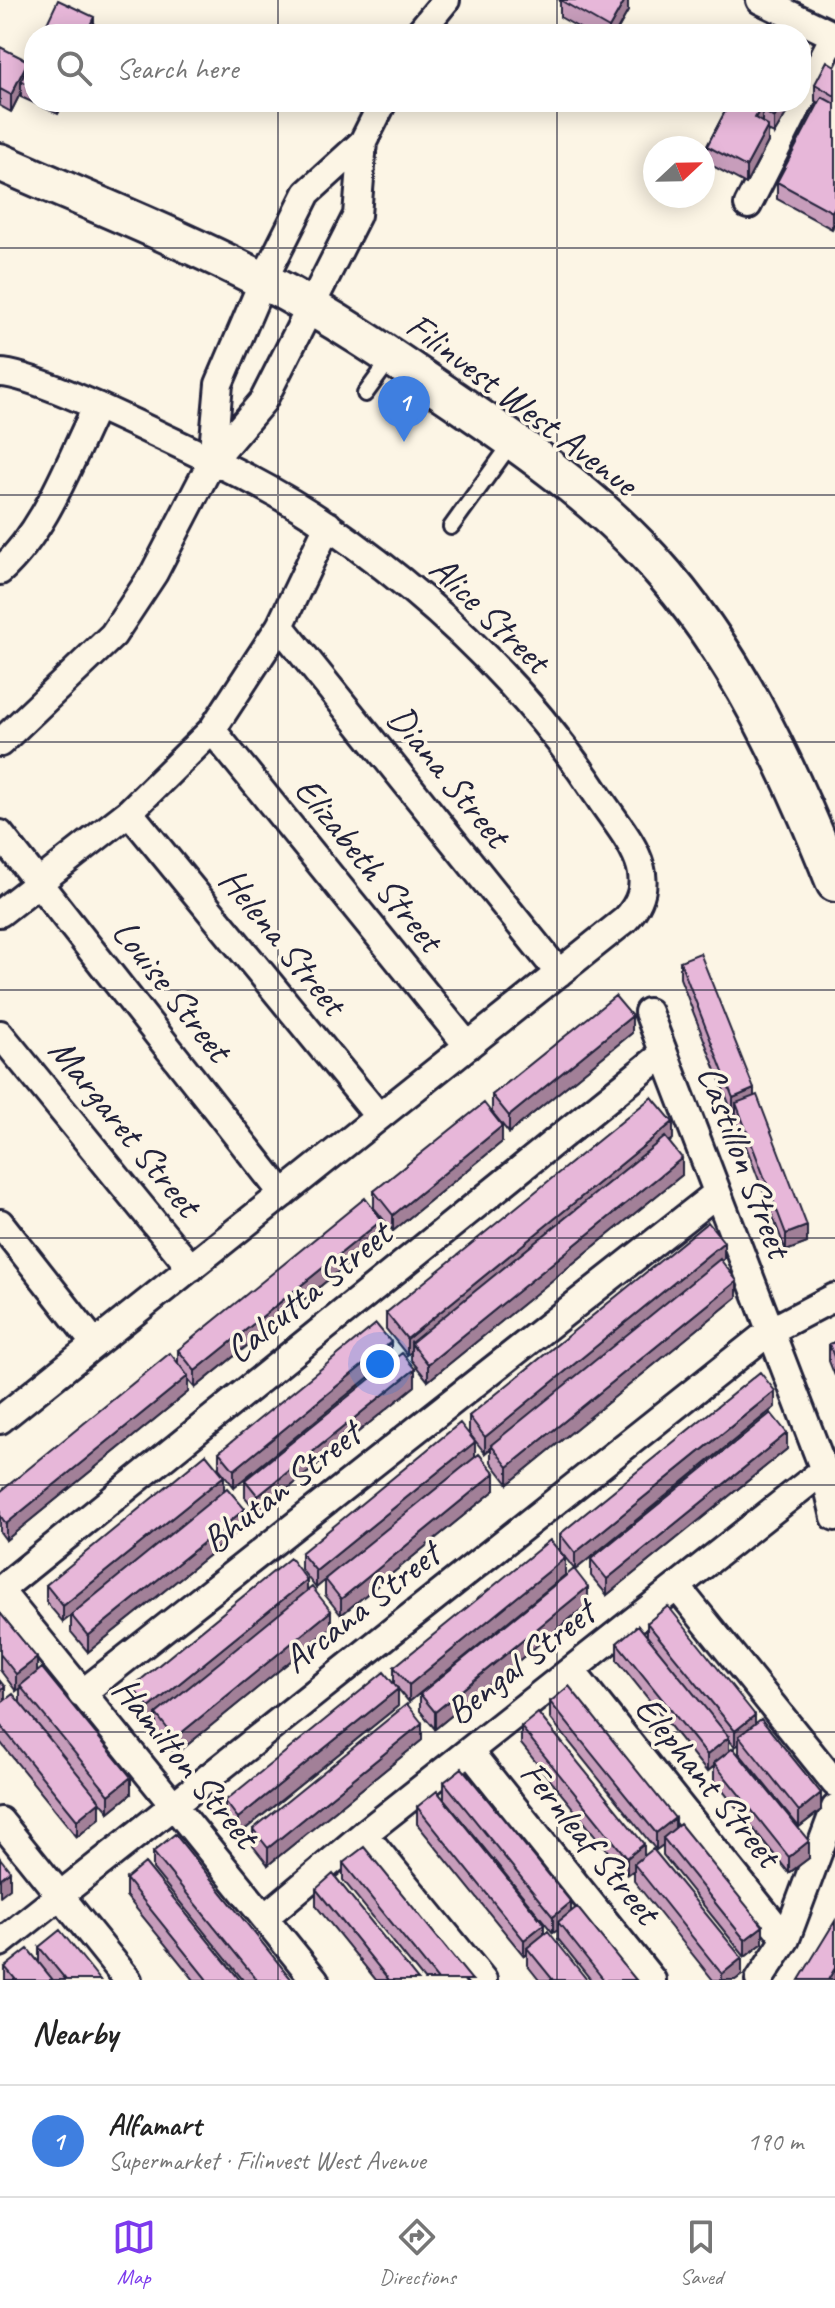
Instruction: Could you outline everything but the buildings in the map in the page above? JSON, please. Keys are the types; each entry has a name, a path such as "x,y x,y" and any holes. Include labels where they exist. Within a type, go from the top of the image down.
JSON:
{"street":[{"path":"426,24 446,0"},
{"path":"760,0 835,35 811,82"},
{"path":"212,461 219,384 263,281 307,193 363,142 378,112"},
{"path":"748,205 795,112"},
{"path":"0,743 113,635 154,573 212,461 263,401 313,308 357,215 363,142"},
{"name":"Filinvest West Avenue","path":"0,162 263,281 313,308 392,357 583,494 652,559 751,696 800,798 835,883"},
{"name":"Alice Street","path":"0,373 97,406 212,461 328,525 432,605 516,689 588,779 642,869 645,889 637,908 559,973"},
{"path":"0,571 26,545 39,524 97,406"},
{"path":"0,913 129,812 212,730 280,626 328,525"},
{"name":"Diana Street","path":"280,626 559,973"},
{"name":"Elizabeth Street","path":"212,730 468,1046"},
{"name":"Helena Street","path":"129,812 379,1117"},
{"name":"Louise Street","path":"0,834 283,1194"},
{"path":"2,1415 559,973"},
{"name":"Castillon Street","path":"648,1012 824,1470 835,1517"},
{"name":"Margaret Street","path":"0,1034 191,1268"},
{"name":"Calcutta Street","path":"0,1590 663,1054"},
{"name":"Bhutan Street","path":"81,1694 717,1193"},
{"path":"0,1223 95,1344"},
{"path":"770,1331 835,1297"},
{"path":"770,1331 835,1311"},
{"name":"Arcana Street","path":"0,1943 770,1331"},
{"name":"Bengal Street","path":"265,1917 364,1834 824,1470"},
{"path":"677,1587 835,1783"},
{"name":"Hamilton Street","path":"0,1590 315,1980"},
{"name":"Elephant Street","path":"571,1670 786,1939"},
{"name":"Fernleaf Street","path":"469,1751 652,1980"},
{"path":"759,1980 786,1939 835,1808"},
{"path":"0,1821 128,1980"},
{"path":"364,1834 483,1980"}],"lane":[{"path":"365,394 392,357"},
{"path":"451,527 513,441"}],"place":[{"name":"Alfamart","path":"404,442"}]}
